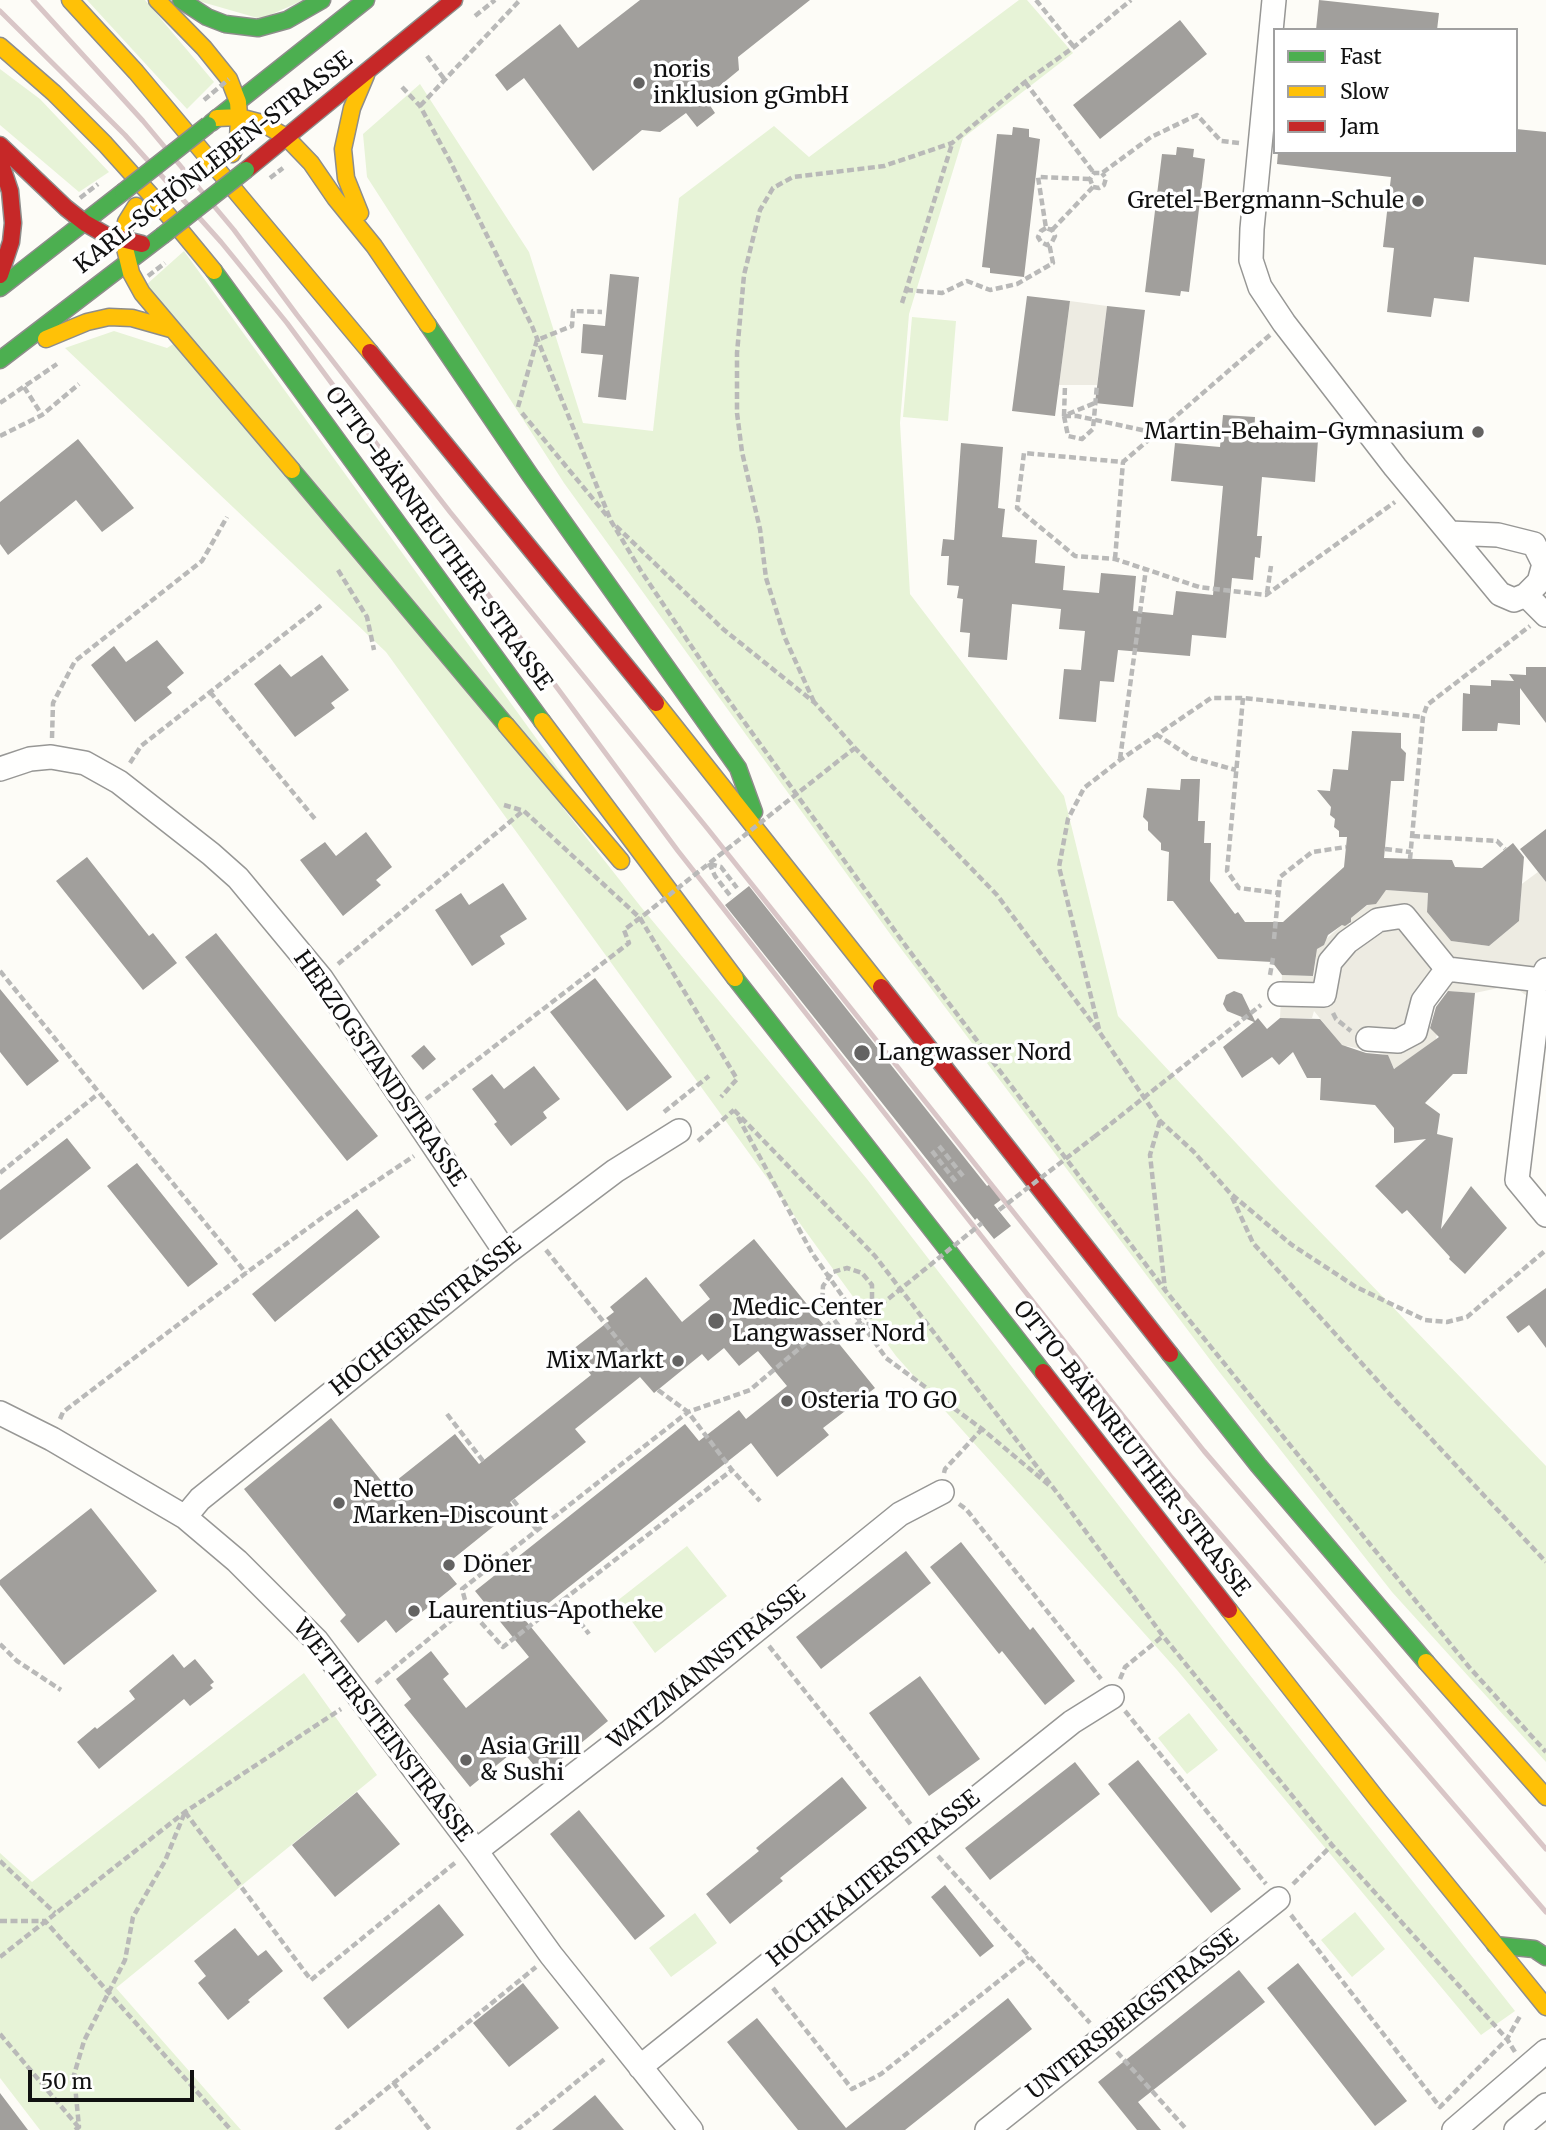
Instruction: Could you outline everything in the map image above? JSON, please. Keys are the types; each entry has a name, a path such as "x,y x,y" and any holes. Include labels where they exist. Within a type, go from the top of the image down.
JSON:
{"main road":[{"path":"70,0 145,82 351,329 762,836 1249,1455 1387,1618 1546,1797"},
{"path":"157,0 204,48 233,86 239,110 238,142 227,161 218,192"},
{"path":"181,0 207,17 225,24 258,28 287,20 322,0"},
{"name":"KARL-SCHÖNLEBEN-STRASSE","path":"0,288 212,122 239,110 366,0"},
{"name":"KARL-SCHÖNLEBEN-STRASSE","path":"0,360 246,170 454,0"},
{"name":"OTTO-BÄRNREUTHER-STRASSE","path":"0,46 54,93 106,144 224,282 505,671 686,915 1377,1799 1546,2007"},
{"path":"367,72 348,121 344,160 352,194 374,246"},
{"path":"239,110 286,137 311,163 374,246 543,493 738,768 762,836"},
{"path":"0,145 85,223 106,235 123,240 156,240"},
{"path":"0,161 10,191 13,223 11,243 0,275"},
{"path":"159,164 151,191 136,206 126,222 123,240 127,262 142,293 629,871"},
{"path":"0,360 87,322 109,317 132,318 171,329"},
{"name":"OTTO-BÄRNREUTHER-STRASSE","path":"647,888 686,915"},
{"path":"1495,1945 1534,1949 1546,1957"}],"street":[{"path":"1274,0 1251,260 1260,287 1284,323 1413,489 1500,594 1514,600 1525,595 1539,582 1544,564 1534,544 1498,535 1450,533"},
{"path":"1525,595 1545,615"},
{"name":"HERZOGSTANDSTRASSE","path":"0,769 30,758 51,757 85,763 118,782 238,878 321,978 506,1253"},
{"path":"1280,993 1324,995 1330,962 1347,942 1378,920 1404,916 1447,969 1544,975 1517,1180 1546,1215"},
{"path":"1368,1039 1398,1041 1415,1032 1423,1001 1447,969"},
{"name":"HOCHGERNSTRASSE","path":"185,1517 200,1499 506,1253 615,1171 679,1131"},
{"name":"WETTERSTEINSTRASSE","path":"0,1413 52,1439 185,1517 237,1561 317,1641 551,1955 691,2130"},
{"name":"WATZMANNSTRASSE","path":"476,1851 654,1713 900,1514 942,1493"},
{"name":"HOCHKALTERSTRASSE","path":"640,2067 1072,1722 1112,1697"},
{"name":"UNTERSBERGSTRASSE","path":"987,2130 1278,1899"},
{"path":"1454,2130 1546,2051"},
{"path":"1516,2130 1546,2105"}],"path":[{"path":"420,106 520,0"},
{"path":"1036,0 1074,47"},
{"path":"815,703 785,638 766,578 760,529 742,452 737,413 737,353 744,275 760,210 773,188 793,177 884,166 952,143 1131,0"},
{"path":"426,55 445,80"},
{"path":"1025,82 1094,173"},
{"path":"402,87 420,106 450,161 537,340 611,520 699,658 908,949 1165,1290 1469,1667 1546,1752"},
{"path":"1094,173 1102,173 1151,137 1197,115 1221,141 1261,146"},
{"path":"902,303 952,143"},
{"path":"1090,180 1094,173"},
{"path":"1093,187 1104,185 1106,178 1102,173"},
{"path":"1049,243 1055,236 1049,229 1038,177 1090,180"},
{"path":"1090,180 1093,187"},
{"path":"1049,243 1041,242 1038,237 1041,231 1049,229 1093,187"},
{"path":"906,290 942,293 967,281 990,290 1017,284 1053,263 1049,243"},
{"path":"537,340 572,326 573,312 602,312"},
{"path":"1115,559 1123,462 1284,323"},
{"path":"518,407 537,340"},
{"path":"0,436 42,415 79,384"},
{"path":"1065,385 1064,416 1068,436 1082,439 1093,429 1097,385"},
{"path":"24,387 42,415"},
{"path":"1064,416 1095,403"},
{"path":"1064,416 1077,416 1156,433"},
{"path":"1123,462 1024,453 1017,508 1075,556 1115,559 1199,587 1266,595 1413,489"},
{"path":"51,757 54,703 75,661 202,561 227,517"},
{"path":"611,520 723,629 815,703 997,895 1100,1033 1160,1121 1193,1151 1230,1193 1292,1245 1356,1287 1425,1321 1447,1322 1467,1317 1546,1250"},
{"path":"1266,595 1271,566"},
{"path":"1120,760 1146,569"},
{"path":"118,782 141,746 323,604"},
{"path":"1410,859 1423,717 1427,705 1545,615"},
{"path":"210,692 316,819"},
{"path":"1100,1033 1059,867 1068,819 1084,788 1156,734 1211,698 1243,698 1423,717"},
{"path":"1243,698 1227,871 1239,888 1278,893"},
{"path":"1156,734 1192,758 1237,770"},
{"path":"411,1110 629,943 624,930 855,748"},
{"path":"504,805 524,811 642,917 737,1079 721,1097"},
{"path":"321,978 524,811"},
{"path":"1413,836 1497,841 1505,849"},
{"path":"1274,939 1280,877 1312,852 1346,847"},
{"path":"1385,849 1411,852"},
{"path":"709,863 715,876 732,898"},
{"path":"709,863 721,867 737,887"},
{"path":"0,971 246,1273"},
{"path":"999,1210 1280,993"},
{"path":"1324,995 1336,1019 1368,1039"},
{"path":"664,1112 709,1076"},
{"path":"0,1172 99,1094"},
{"path":"679,1131 699,1142 734,1110"},
{"path":"734,1110 812,1253 886,1357 982,1429 1058,1494"},
{"path":"734,1110 875,1256 1163,1636 1332,1845 1507,2039 1526,2068"},
{"path":"1160,1121 1150,1155 1165,1290"},
{"path":"52,1439 63,1412 326,1215 433,1144"},
{"path":"939,1146 963,1176"},
{"path":"932,1151 956,1182"},
{"path":"1230,1193 1253,1243 1546,1562"},
{"path":"867,1331 872,1299 872,1284 862,1273 847,1268 833,1272 823,1286 822,1304 832,1321 845,1334 982,1223"},
{"path":"532,1233 635,1360"},
{"path":"732,1470 503,1647 467,1607 462,1588 688,1412 750,1390 832,1321"},
{"path":"658,1390 688,1412 732,1470 760,1501"},
{"path":"447,1414 483,1461"},
{"path":"942,1493 944,1469 982,1429"},
{"path":"513,1500 537,1530"},
{"path":"563,1600 589,1634"},
{"path":"0,1957 185,1812 359,1697 467,1607"},
{"path":"756,1629 923,1840 1187,2130"},
{"path":"1112,1697 1125,1667 1163,1636"},
{"path":"0,1644 17,1661 61,1690"},
{"path":"185,1812 311,1980 454,1863 476,1851"},
{"path":"78,2129 74,2075 84,2041 125,1960 133,1917 166,1861 185,1812"},
{"path":"1332,1845 1278,1899 1440,2108 1507,2039"},
{"path":"0,1861 55,1913"},
{"path":"0,1921 45,1921 230,2130"},
{"path":"336,2130 551,1955"},
{"path":"760,1971 852,2089 881,2074 1029,1957"},
{"path":"0,2034 78,2129"},
{"path":"517,2130 622,2045"},
{"path":"393,2082 430,2130"}],"green space":[{"path":"87,0 145,0 214,82 187,109"},
{"path":"195,0 304,0 261,19"},
{"path":"1019,0 1027,0 1073,53 963,138 909,314 900,423 910,594 1064,796 1118,1016 1276,1186 1546,1466 1546,1762 1392,1592 1217,1369 893,938 564,483 367,177 363,134 420,84 529,252 583,423 653,431 679,198 774,126 809,157"},
{"path":"0,69 40,99 109,172 79,192 0,125"},
{"path":"184,251 575,792 563,808 641,907 867,1179 1227,1646 1515,2011 1481,2035 1177,1670 896,1356 386,652 65,348 114,331 167,348 187,335 146,285"},
{"path":"912,317 956,321 948,421 903,417"},
{"path":"687,1546 727,1596 655,1653 617,1601"},
{"path":"304,1673 377,1775 116,1988 241,2130 40,2130 0,2078 0,1853 32,1882"},
{"path":"1189,1713 1218,1750 1187,1774 1158,1738"},
{"path":"1355,1912 1385,1949 1352,1977 1321,1940"},
{"path":"695,1913 717,1943 671,1977 649,1948"}],"shaded area":[{"path":"1070,301 1107,306 1097,385 1059,385"},
{"path":"1538,872 1546,882 1546,993 1538,1004 1520,991 1503,987 1475,993 1443,991 1431,1004 1428,1025 1437,1034 1434,1049 1425,1048 1400,1065 1400,1068 1394,1068 1387,1055 1347,1046 1338,1053 1339,1042 1314,1011 1312,1018 1280,1018 1282,975 1314,976 1317,947 1342,925 1350,924 1351,918 1369,904 1377,902 1386,890 1428,893 1427,912 1451,941 1489,946 1519,921 1519,886"}],"building":[{"name":"noris inklusion gGmbH","path":"640,0 810,0 738,57 739,70 705,98 715,113 697,127 686,113 660,132 642,130 593,171 524,78 507,91 495,75 560,24 578,48"},
{"path":"1319,0 1439,13 1437,28 1316,28"},
{"path":"1180,20 1207,54 1100,139 1073,105"},
{"path":"1013,127 1029,129 1029,137 1040,139 1024,277 990,273 990,268 982,267 997,134 1012,135"},
{"path":"1518,129 1546,132 1546,265 1474,257 1469,302 1434,298 1431,317 1387,312 1394,248 1383,247 1391,177 1277,164 1278,154 1518,154"},
{"path":"1177,147 1194,149 1193,157 1205,159 1189,292 1181,291 1180,296 1145,292 1162,154 1176,155"},
{"path":"610,274 639,277 626,400 598,397 603,355 581,353 583,324 605,326"},
{"path":"1027,296 1070,301 1055,416 1012,411"},
{"path":"1107,306 1145,310 1133,407 1095,403"},
{"path":"1223,415 1255,417 1254,435 1318,440 1315,482 1262,477 1257,536 1262,536 1260,558 1255,557 1253,580 1232,578 1226,638 1192,635 1190,656 1118,650 1114,682 1100,681 1096,722 1059,719 1064,669 1081,670 1085,631 1059,629 1061,609 1012,604 1007,660 968,657 970,633 960,632 963,599 957,598 959,586 947,585 949,556 941,556 943,539 954,540 961,443 1003,447 998,508 1005,509 1002,537 1037,540 1035,563 1065,566 1063,590 1099,593 1101,573 1136,576 1133,611 1173,615 1176,591 1213,595 1223,486 1171,481 1175,443 1220,447"},
{"path":"78,439 134,508 102,532 76,500 8,555 0,544 0,502"},
{"path":"157,640 184,673 167,687 172,693 135,722 91,665 114,646 126,662"},
{"path":"322,655 349,690 331,703 335,708 295,737 254,684 280,664 291,677"},
{"path":"1526,667 1546,667 1546,723 1520,688 1520,725 1498,723 1497,731 1462,731 1463,693 1470,694 1470,685 1491,686 1491,680 1514,681 1509,674 1526,675"},
{"path":"1352,731 1401,733 1401,748 1406,753 1404,781 1391,781 1384,858 1452,860 1455,867 1482,868 1513,843 1524,857 1519,921 1489,946 1451,941 1427,912 1428,893 1386,890 1376,904 1367,905 1351,918 1351,922 1328,935 1324,945 1317,949 1313,976 1282,975 1272,962 1218,959 1173,901 1167,901 1169,852 1161,850 1161,843 1148,830 1148,822 1143,817 1147,788 1180,790 1181,779 1200,779 1198,821 1205,821 1204,843 1211,843 1210,881 1235,914 1238,912 1245,922 1283,922 1344,867 1347,837 1339,837 1339,831 1334,827 1335,819 1330,815 1331,807 1317,790 1330,791 1333,769 1348,770"},
{"path":"1546,829 1546,882 1520,849"},
{"path":"366,832 392,867 376,880 381,885 343,916 300,860 325,842 336,856"},
{"path":"87,857 149,936 153,933 177,963 143,990 56,881"},
{"path":"503,883 527,919 500,936 505,944 472,966 435,910 461,893 469,905"},
{"path":"749,886 987,1186 990,1184 1002,1199 994,1205 1011,1226 994,1239 977,1218 975,1220 725,905"},
{"path":"216,933 378,1136 347,1161 185,957"},
{"path":"595,978 672,1077 627,1111 550,1012"},
{"path":"0,989 59,1061 27,1086 0,1052"},
{"path":"1234,991 1242,994 1255,1021 1258,1018 1267,1029 1280,1018 1320,1019 1342,1045 1366,1053 1388,1055 1394,1069 1439,1037 1430,1028 1436,1007 1448,991 1475,993 1467,1074 1453,1074 1425,1103 1440,1114 1437,1134 1453,1138 1441,1229 1471,1186 1507,1228 1465,1274 1407,1210 1402,1214 1375,1186 1426,1139 1394,1143 1394,1128 1375,1105 1320,1100 1321,1078 1307,1078 1293,1052 1279,1065 1272,1057 1242,1078 1223,1047 1254,1022 1227,1011 1223,1004 1226,995"},
{"path":"424,1045 436,1059 423,1070 411,1056"},
{"path":"534,1066 560,1099 543,1112 547,1118 511,1146 472,1089 492,1074 504,1089"},
{"path":"67,1138 91,1168 0,1240 0,1190"},
{"path":"137,1163 218,1264 188,1287 107,1186"},
{"path":"357,1209 380,1237 275,1322 252,1294"},
{"path":"754,1239 875,1388 823,1428 829,1435 777,1477 751,1443 526,1621 608,1721 542,1775 519,1747 470,1787 404,1705 411,1699 396,1679 431,1651 449,1674 443,1679 466,1708 529,1657 475,1591 685,1424 699,1441 739,1410 746,1419 787,1386 758,1351 739,1366 724,1348 708,1361 702,1354 654,1393 640,1377 575,1429 586,1442 510,1502 515,1509 443,1567 457,1584 396,1633 386,1620 358,1643 340,1621 346,1615 244,1489 331,1418 387,1488 455,1434 479,1464 591,1375 572,1350 609,1321 606,1318 614,1312 610,1307 646,1277 682,1322 710,1299 699,1285"},
{"path":"1546,1288 1546,1348 1529,1325 1518,1333 1506,1317"},
{"path":"91,1508 157,1591 64,1665 0,1585 0,1580"},
{"path":"961,1542 1030,1630 1033,1627 1075,1681 1045,1705 1002,1651 999,1654 930,1567"},
{"path":"906,1551 931,1583 821,1669 796,1637"},
{"path":"173,1654 184,1668 195,1659 214,1682 210,1685 213,1688 190,1706 184,1699 99,1769 77,1742 135,1699 129,1691"},
{"path":"920,1676 980,1759 929,1796 869,1713"},
{"path":"1138,1760 1241,1889 1211,1913 1108,1784"},
{"path":"1075,1762 1100,1794 990,1880 965,1848"},
{"path":"842,1777 867,1808 780,1878 783,1881 730,1924 706,1894 759,1851 756,1848"},
{"path":"357,1792 400,1844 335,1897 292,1845"},
{"path":"579,1810 665,1916 635,1940 550,1834"},
{"path":"945,1885 994,1946 980,1957 931,1897"},
{"path":"439,1904 464,1935 348,2029 323,1998"},
{"path":"235,1928 258,1956 266,1950 283,1971 228,2020 198,1983 206,1976 194,1961"},
{"path":"1298,1963 1407,2101 1375,2126 1267,1988"},
{"path":"1239,1970 1265,2002 1138,2102 1161,2130 1137,2130 1098,2082"},
{"path":"523,1983 559,2028 509,2067 473,2023"},
{"path":"1008,1998 1032,2029 905,2130 798,2130 727,2042 757,2018 846,2128"},
{"path":"0,2093 28,2130 0,2130"},
{"path":"595,2095 624,2130 552,2130"}],"railway":[{"path":"33,0 143,121 234,230 450,512 707,828 1204,1451 1546,1849"},
{"path":"0,11 125,135 221,242 287,323 678,851 1172,1478 1546,1912"}],"traffic: fast":[{"path":"181,0 207,17 225,24 258,28 287,20 322,0"},
{"path":"211,123 366,0"},
{"path":"123,192 208,125"},
{"path":"162,236 246,170"},
{"path":"0,288 123,192"},
{"path":"0,360 162,236"},
{"path":"214,271 542,721"},
{"path":"428,325 530,475 738,768 754,812"},
{"path":"292,470 506,725"},
{"path":"735,978 1043,1372"},
{"path":"1170,1354 1258,1465 1426,1662"},
{"path":"1495,1945 1534,1949 1546,1957"}],"traffic: slow":[{"path":"70,0 136,72 370,352"},
{"path":"157,0 204,48 229,79 238,102 239,117 238,142 232,154"},
{"path":"0,46 54,93 105,144 214,271"},
{"path":"360,213 346,178 343,149 352,108 366,75"},
{"path":"217,118 239,117 262,123 286,137 311,163 374,246 428,325"},
{"path":"136,206 126,222 123,240 131,273 142,293 292,470"},
{"path":"46,339 87,322 109,317 132,318 171,329"},
{"path":"656,703 881,987"},
{"path":"542,721 735,978"},
{"path":"506,725 621,861"},
{"path":"1229,1610 1377,1799 1546,2007"},
{"path":"1426,1662 1546,1797"}],"traffic: jam":[{"path":"246,170 454,0"},
{"path":"0,145 85,223 106,235 142,244"},
{"path":"0,161 10,191 13,223 11,242 0,275"},
{"path":"370,352 656,703"},
{"path":"881,987 1170,1354"},
{"path":"1043,1372 1229,1610"}],"place":[{"name":"noris inklusion gGmbH","path":"639,83"},
{"name":"Gretel-Bergmann-Schule","path":"1418,201"},
{"name":"Martin-Behaim-Gymnasium","path":"1478,432"},
{"name":"Langwasser Nord","path":"862,1053"},
{"name":"Medic-Center Langwasser Nord","path":"716,1321"},
{"name":"Mix Markt","path":"678,1361"},
{"name":"Osteria TO GO","path":"787,1401"},
{"name":"Netto Marken-Discount","path":"339,1503"},
{"name":"Döner","path":"449,1565"},
{"name":"Laurentius-Apotheke","path":"414,1611"},
{"name":"Asia Grill & Sushi","path":"466,1760"}]}
